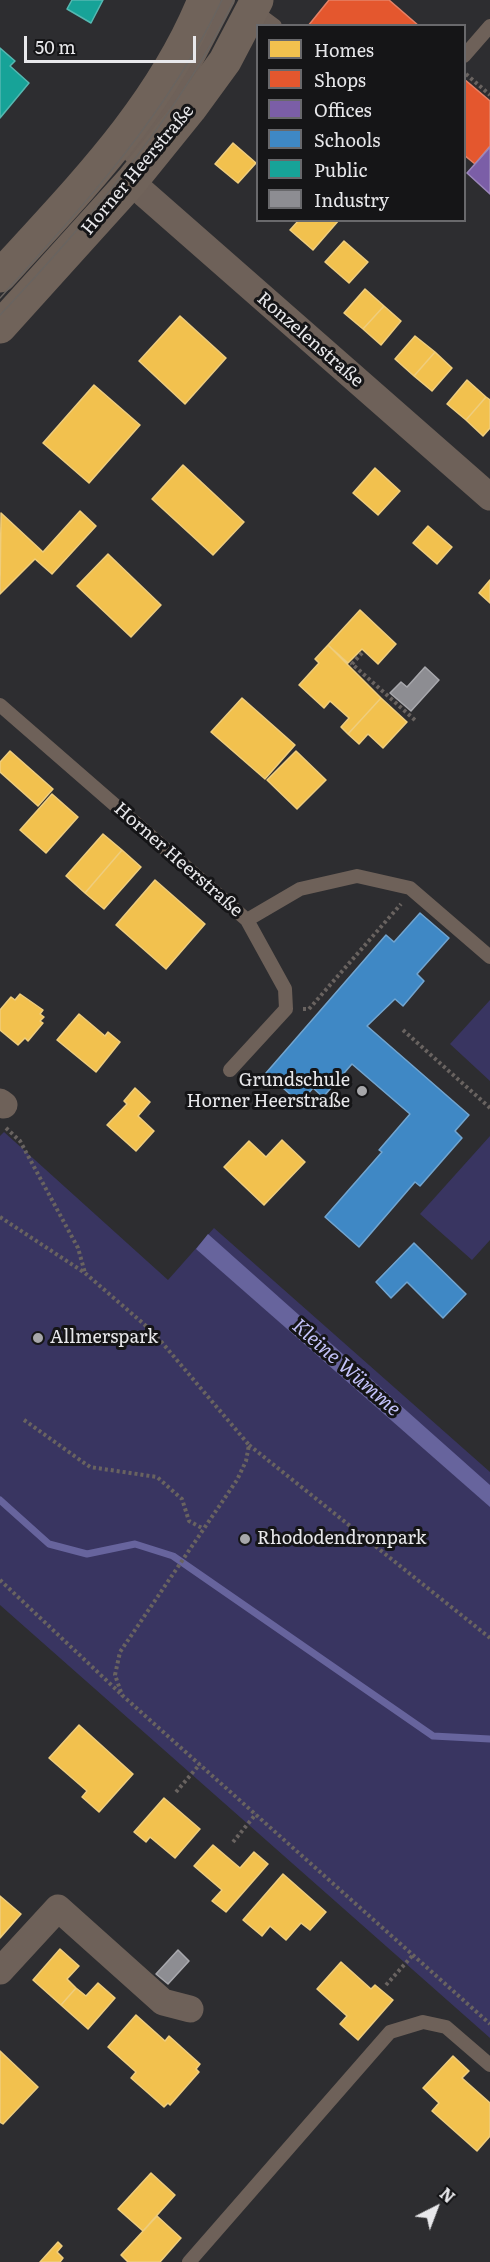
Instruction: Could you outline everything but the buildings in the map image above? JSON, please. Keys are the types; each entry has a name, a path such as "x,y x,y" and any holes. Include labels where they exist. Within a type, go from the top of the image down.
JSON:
{"main road":[{"name":"Horner Heerstraße","path":"0,276 95,171 144,110 179,54 204,0"},
{"name":"Horner Heerstraße","path":"0,327 127,174 204,90 225,61 253,9"}],"street":[{"name":"Ronzelenstraße","path":"127,174 490,497"},
{"path":"0,1971 58,1908 163,2002 190,2009"}],"lane":[{"path":"466,55 490,26"},
{"path":"0,307 50,250"},
{"name":"Horner Heerstraße","path":"0,705 247,920 285,989 286,1009"},
{"path":"247,920 300,889 357,876 414,890 490,957"},
{"path":"230,1070 286,1009"},
{"path":"189,2262 390,2032 423,2022 446,2027 490,2065"}],"path":[{"path":"466,74 490,95"},
{"path":"362,653 352,664 415,720"},
{"path":"286,1009 309,1009 414,890"},
{"path":"403,1030 490,1108"},
{"path":"2,1103 6,1128 20,1142 78,1248 85,1273"},
{"path":"0,1217 85,1273 153,1332 249,1445 490,1638"},
{"path":"24,1420 90,1467 158,1477 182,1499 189,1521 202,1528"},
{"path":"122,1695 115,1675 120,1652 202,1528 237,1480 249,1445"},
{"path":"0,1580 122,1695 490,2024"},
{"path":"176,1792 200,1764"},
{"path":"233,1842 256,1814"},
{"path":"386,1985 413,1955"}],"shaded area":[{"path":"490,1000 490,1081 450,1044"},
{"name":"Rhododendronpark","path":"4,1132 168,1280 214,1228 490,1472 490,2038 0,1605 0,1136"},
{"path":"490,1136 490,1240 472,1260 420,1214"}],"water":[{"name":"Kleine Wümme","path":"208,1234 490,1485 490,1507 196,1249"}],"waterway":[{"path":"0,1500 49,1544 87,1554 135,1544 173,1556 433,1736 490,1739"}],"tram line":[{"path":"0,298 63,229 150,120 176,81 222,0"},
{"path":"0,315 99,205 159,127 211,44 234,0"}],"place":[{"name":"Grundschule Horner Heerstraße","path":"362,1091"},
{"name":"Allmerspark","path":"38,1338"},
{"name":"Rhododendronpark","path":"245,1539"}]}
